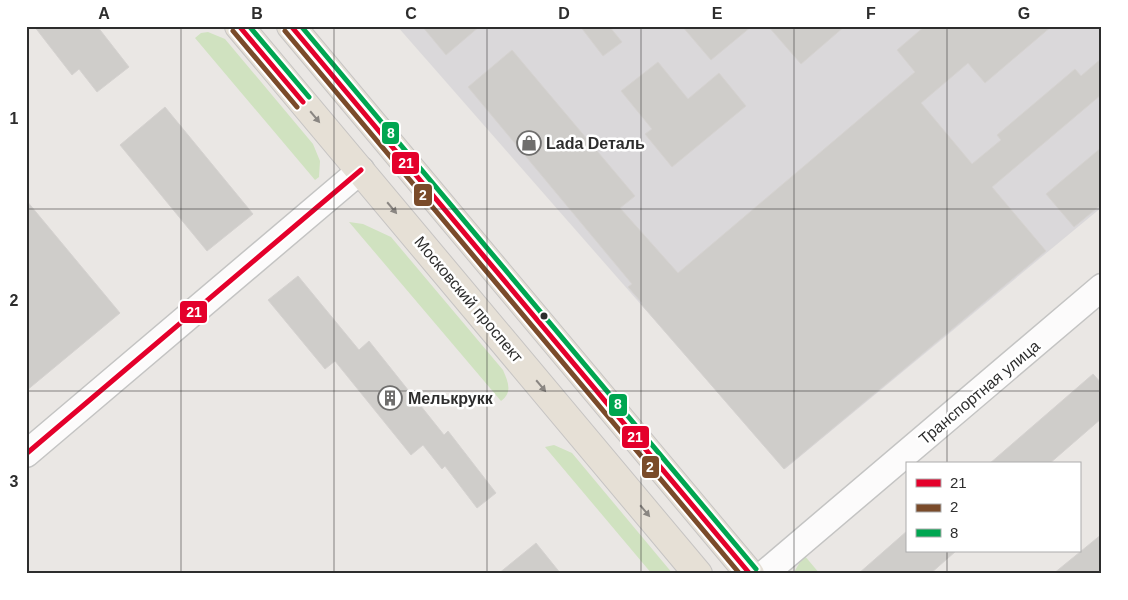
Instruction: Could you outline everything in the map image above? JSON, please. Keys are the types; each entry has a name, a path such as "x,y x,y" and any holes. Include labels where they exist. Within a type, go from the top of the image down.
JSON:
{"main road":[{"name":"Московский проспект","path":"239,26 698,574"},
{"path":"291,26 750,574"}],"street":[{"path":"26,454 361,170"},
{"name":"Транспортная улица","path":"764,574 1102,287"}],"shaded area":[{"path":"397,26 1102,26 1102,207 785,469"}],"green space":[{"path":"208,32 225,39 313,144 320,161 319,177 315,180 195,38 201,33"},
{"path":"349,222 363,224 391,237 503,370 508,383 505,398 501,401"},
{"path":"554,445 572,453 673,574 652,574 545,447"},
{"path":"804,555 820,574 793,574"}],"building":[{"path":"34,26 97,26 129,67 97,92 79,69 72,75"},
{"path":"422,26 480,26 446,55"},
{"path":"580,26 609,26 622,42 603,56"},
{"path":"682,26 752,26 711,60"},
{"path":"768,26 845,26 801,64"},
{"path":"925,26 1052,26 985,83 968,63 921,103 972,164 1001,140 997,135 1075,69 1081,76 1102,58 1102,94 992,187 1046,251 784,469 641,304 628,287 632,284 468,87 512,50 635,196 620,208 678,273 915,72 897,50"},
{"path":"658,62 688,99 719,73 746,106 672,167 645,134 652,129 621,91"},
{"path":"165,107 253,214 207,251 120,145"},
{"path":"1102,147 1102,204 1074,227 1046,194"},
{"path":"26,200 120,313 26,391"},
{"path":"298,276 359,350 369,341 444,435 448,431 496,493 477,508 445,466 442,469 423,445 411,455 335,361 325,369 268,300"},
{"path":"1093,374 1102,384 1102,418 1051,462 991,462"},
{"path":"906,532 906,552 955,552 930,574 858,574"},
{"path":"1102,534 1102,574 1053,574 1080,552"},
{"path":"536,543 561,574 498,574"}],"transit line":[{"name":"21","path":"239,26 303,102"},
{"name":"8","path":"249,26 309,97"},
{"name":"21","path":"291,26 750,574"},
{"name":"8","path":"301,26 756,569"},
{"name":"2","path":"233,31 297,107"},
{"name":"2","path":"285,31 740,574"},
{"name":"21","path":"26,454 361,170"}],"place":[{"name":"Lada Dеталь","path":"529,143"},
{"name":"Мелькрукк","path":"390,398"}]}
